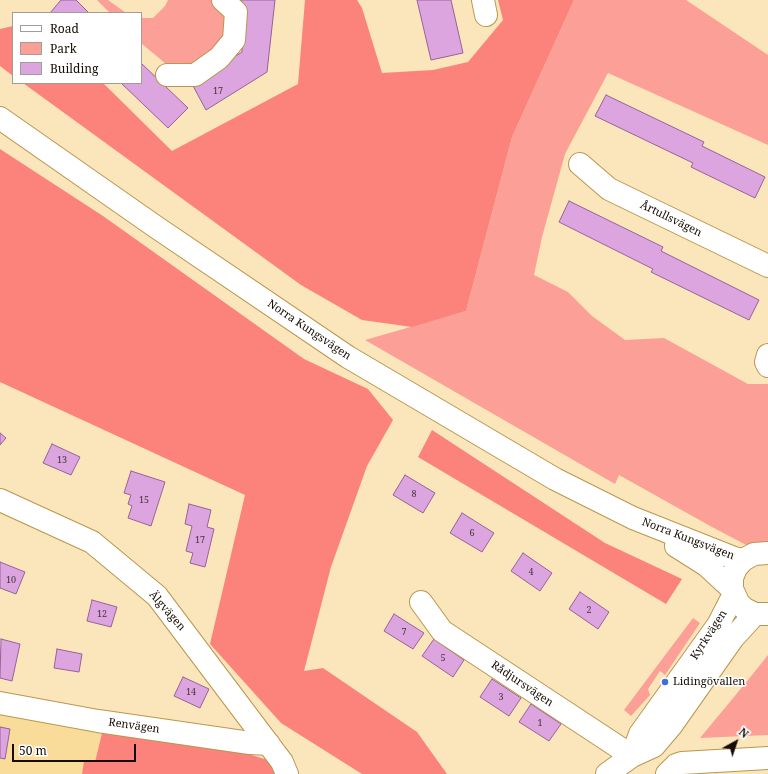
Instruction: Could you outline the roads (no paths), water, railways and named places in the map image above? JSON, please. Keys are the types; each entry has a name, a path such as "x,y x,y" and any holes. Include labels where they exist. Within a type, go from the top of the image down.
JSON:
{"street":[{"path":"167,75 195,75 219,58 234,40 236,12 223,0"},
{"name":"Norra Kungsvägen","path":"0,118 156,227 348,357 555,479 633,518 734,558 743,560"},
{"name":"Årtullsvägen","path":"580,164 609,189 768,266"},
{"path":"768,355 766,362 768,366"},
{"name":"Älgvägen","path":"0,500 92,542 157,596 269,744 282,762 287,774"},
{"name":"Norra Kungsvägen","path":"633,518 706,565 733,591 742,606 762,614"},
{"path":"743,560 754,554 768,553"},
{"name":"Kyrkvägen","path":"632,756 640,734 718,625 733,591 734,573 743,560"},
{"name":"Rådjursvägen","path":"422,602 442,631 632,756"},
{"name":"Kyrkvägen","path":"607,774 632,756 654,746 671,726 734,638 762,614"},
{"name":"Renvägen","path":"0,703 98,721 250,743 269,744"},
{"path":"666,774 676,765 682,763 768,758"}],"place":[{"name":"Lidingövallen","path":"665,682"}]}
